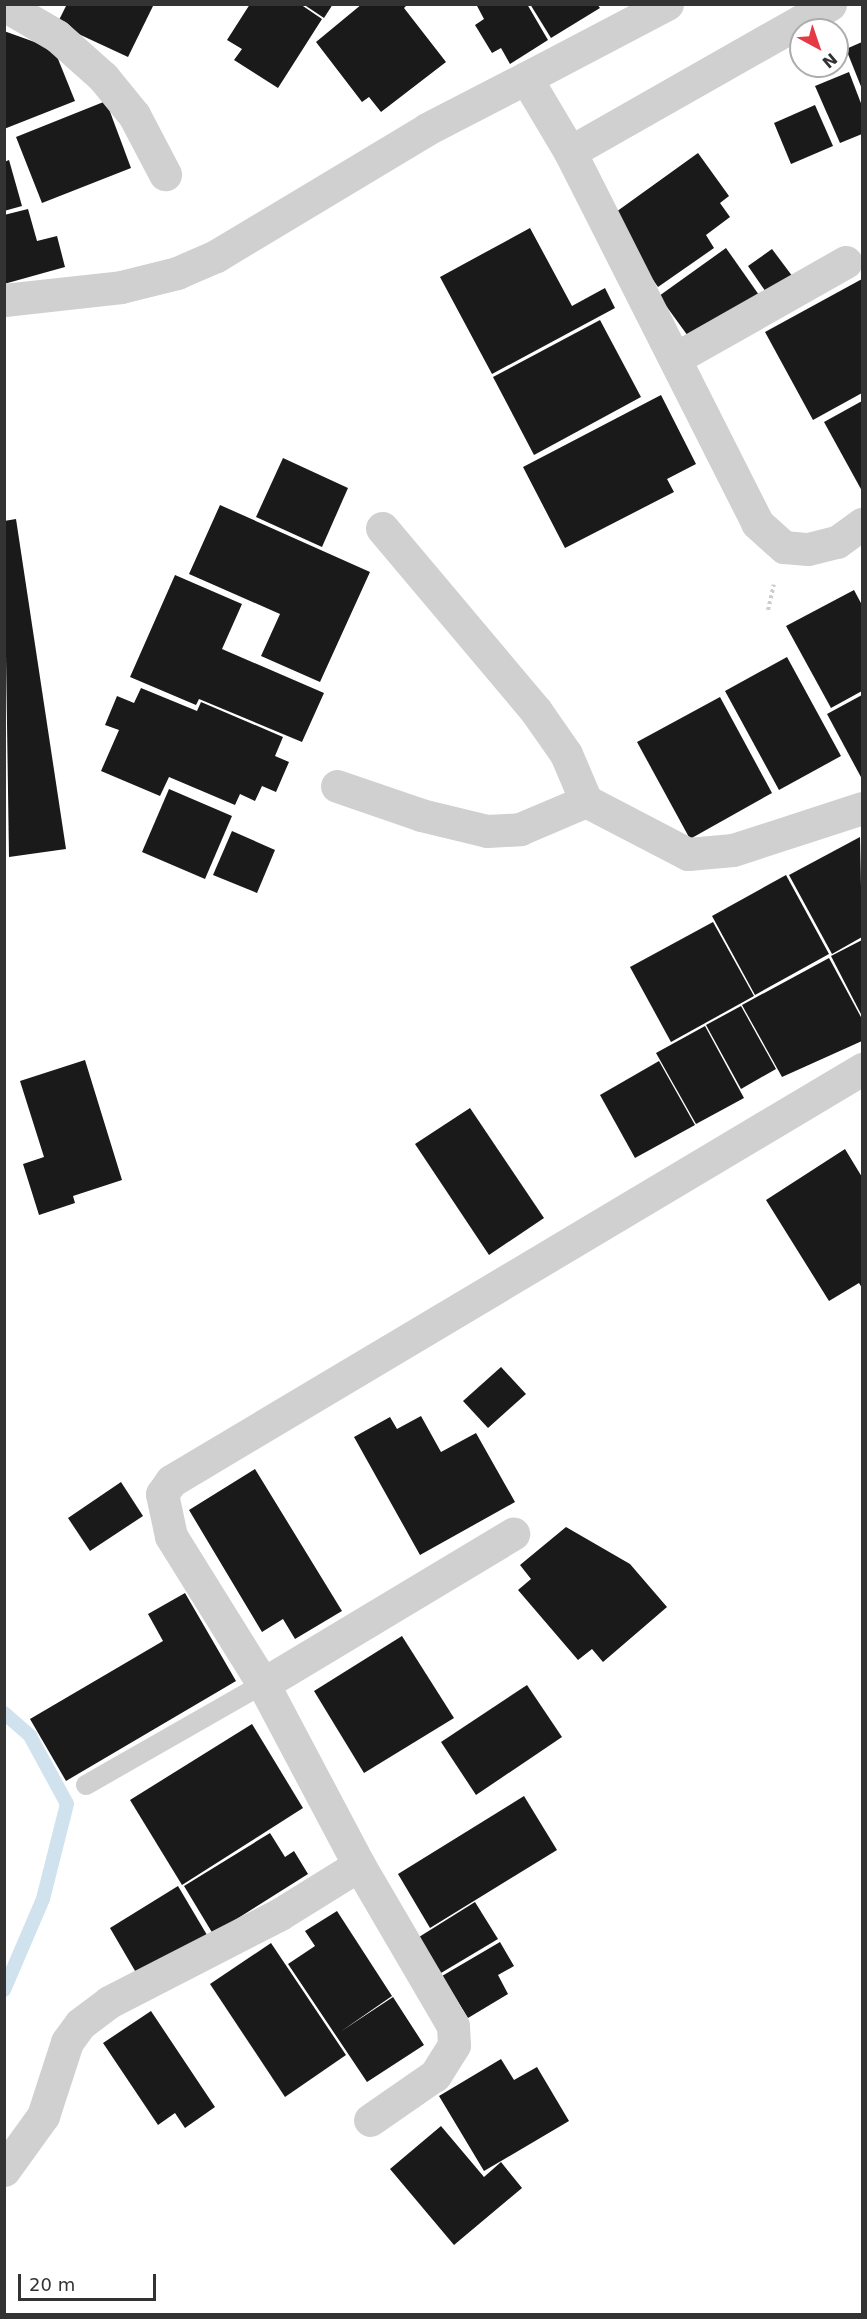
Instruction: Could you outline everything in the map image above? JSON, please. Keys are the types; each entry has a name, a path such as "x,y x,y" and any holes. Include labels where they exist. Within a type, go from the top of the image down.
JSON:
{"street":[{"path":"4,300 121,287 177,273 216,256 427,129 667,4"},
{"path":"570,152 830,4"},
{"path":"4,5 57,36 103,77 134,115 165,174"},
{"path":"526,78 570,152 676,358 757,523 784,547 808,549 837,542 862,524"},
{"path":"676,358 846,262"},
{"path":"382,528 536,711 566,754 586,801 687,854 733,850 862,808"},
{"path":"337,786 421,815 487,831 520,829 586,801"},
{"path":"370,2120 435,2075 454,2045 453,2026 359,1865 262,1684 171,1536 162,1494 171,1480 862,1069"},
{"path":"262,1684 513,1534"},
{"path":"4,2170 43,2116 67,2042 80,2024 109,2002 280,1914 359,1865"}],"lane":[{"path":"86,1785 262,1684"}],"building":[{"path":"67,4 154,4 128,57 57,24"},
{"path":"250,4 300,4 322,19 278,88 234,60 242,49 227,40"},
{"path":"303,4 333,4 324,18"},
{"path":"362,4 408,4 404,8 446,62 381,112 369,97 362,102 316,42"},
{"path":"476,4 527,4 548,40 510,64 501,48 492,53 475,25 484,19"},
{"path":"530,4 597,4 600,8 551,38"},
{"path":"4,31 54,49 75,101 4,129"},
{"path":"862,42 862,89 849,56 849,48"},
{"path":"849,72 862,106 862,134 840,143 815,86 834,78 849,78"},
{"path":"106,101 131,168 42,203 16,137"},
{"path":"815,105 833,146 791,164 774,123"},
{"path":"698,153 729,196 720,203 730,217 706,235 714,248 658,287 609,217"},
{"path":"9,160 22,206 4,211 4,162"},
{"path":"28,209 37,241 57,236 65,267 4,284 4,215"},
{"path":"530,228 572,306 605,288 615,308 492,374 440,277"},
{"path":"726,248 759,295 693,343 659,296"},
{"path":"772,249 793,277 768,295 748,266"},
{"path":"862,279 862,393 813,420 765,332"},
{"path":"600,320 641,397 534,455 493,377"},
{"path":"661,395 696,464 667,479 674,492 565,548 523,467"},
{"path":"862,401 862,491 824,422"},
{"path":"283,458 348,488 322,547 256,517"},
{"path":"220,505 370,572 320,682 261,656 280,614 189,574"},
{"path":"16,519 66,849 9,857 4,521"},
{"path":"175,575 242,604 222,649 324,693 302,742 199,699 196,705 130,677"},
{"path":"854,590 862,605 862,691 831,708 786,626"},
{"path":"787,657 841,756 779,790 725,691"},
{"path":"141,688 197,711 201,702 283,737 275,756 289,762 276,792 262,786 255,801 240,794 235,805 169,777 160,796 101,771 119,730 105,725 117,696 134,703"},
{"path":"862,695 862,779 827,714"},
{"path":"720,697 772,793 690,839 637,742"},
{"path":"169,789 232,816 205,879 142,852"},
{"path":"232,831 275,850 257,893 213,875"},
{"path":"860,837 862,937 832,954 789,875"},
{"path":"786,875 829,954 755,995 712,916"},
{"path":"713,922 754,996 671,1042 630,967"},
{"path":"862,940 862,1016 831,956"},
{"path":"829,958 862,1019 862,1041 782,1077 742,1005"},
{"path":"741,1006 776,1069 741,1089 706,1025"},
{"path":"705,1026 744,1098 696,1124 656,1053"},
{"path":"85,1060 122,1180 73,1196 75,1203 39,1215 23,1164 44,1157 20,1081"},
{"path":"659,1061 695,1125 635,1158 600,1095"},
{"path":"470,1108 544,1218 489,1255 415,1144"},
{"path":"845,1149 862,1177 862,1288 859,1283 829,1301 766,1200"},
{"path":"501,1367 526,1394 488,1428 463,1401"},
{"path":"421,1416 441,1452 476,1433 515,1502 420,1555 354,1437 390,1417 397,1429"},
{"path":"255,1469 342,1611 295,1639 283,1619 262,1632 189,1510"},
{"path":"121,1482 143,1516 90,1551 68,1518"},
{"path":"566,1527 630,1564 667,1607 603,1662 592,1649 578,1660 518,1590 531,1579 520,1565"},
{"path":"185,1593 236,1681 66,1781 30,1719 163,1641 148,1614"},
{"path":"402,1636 454,1718 364,1773 314,1691"},
{"path":"527,1685 562,1737 476,1795 441,1742"},
{"path":"252,1724 303,1808 182,1885 130,1800"},
{"path":"524,1796 557,1850 430,1928 398,1874"},
{"path":"270,1833 285,1857 294,1851 308,1874 213,1934 184,1886"},
{"path":"178,1886 207,1935 138,1976 110,1928"},
{"path":"475,1902 498,1939 441,1973 419,1937"},
{"path":"337,1911 392,1996 340,2032 393,1997 424,2045 367,2082 288,1964 315,1946 305,1931"},
{"path":"500,1942 514,1966 498,1975 508,1994 468,2018 442,1976"},
{"path":"271,1943 346,2055 285,2097 210,1984"},
{"path":"151,2011 215,2107 185,2128 175,2113 158,2125 103,2043"},
{"path":"501,2059 514,2080 537,2067 569,2121 484,2171 439,2096"},
{"path":"441,2126 484,2177 501,2162 522,2188 454,2245 390,2169"}],"waterway":[{"path":"4,1713 30,1736 67,1804 43,1899 4,1990"}]}
